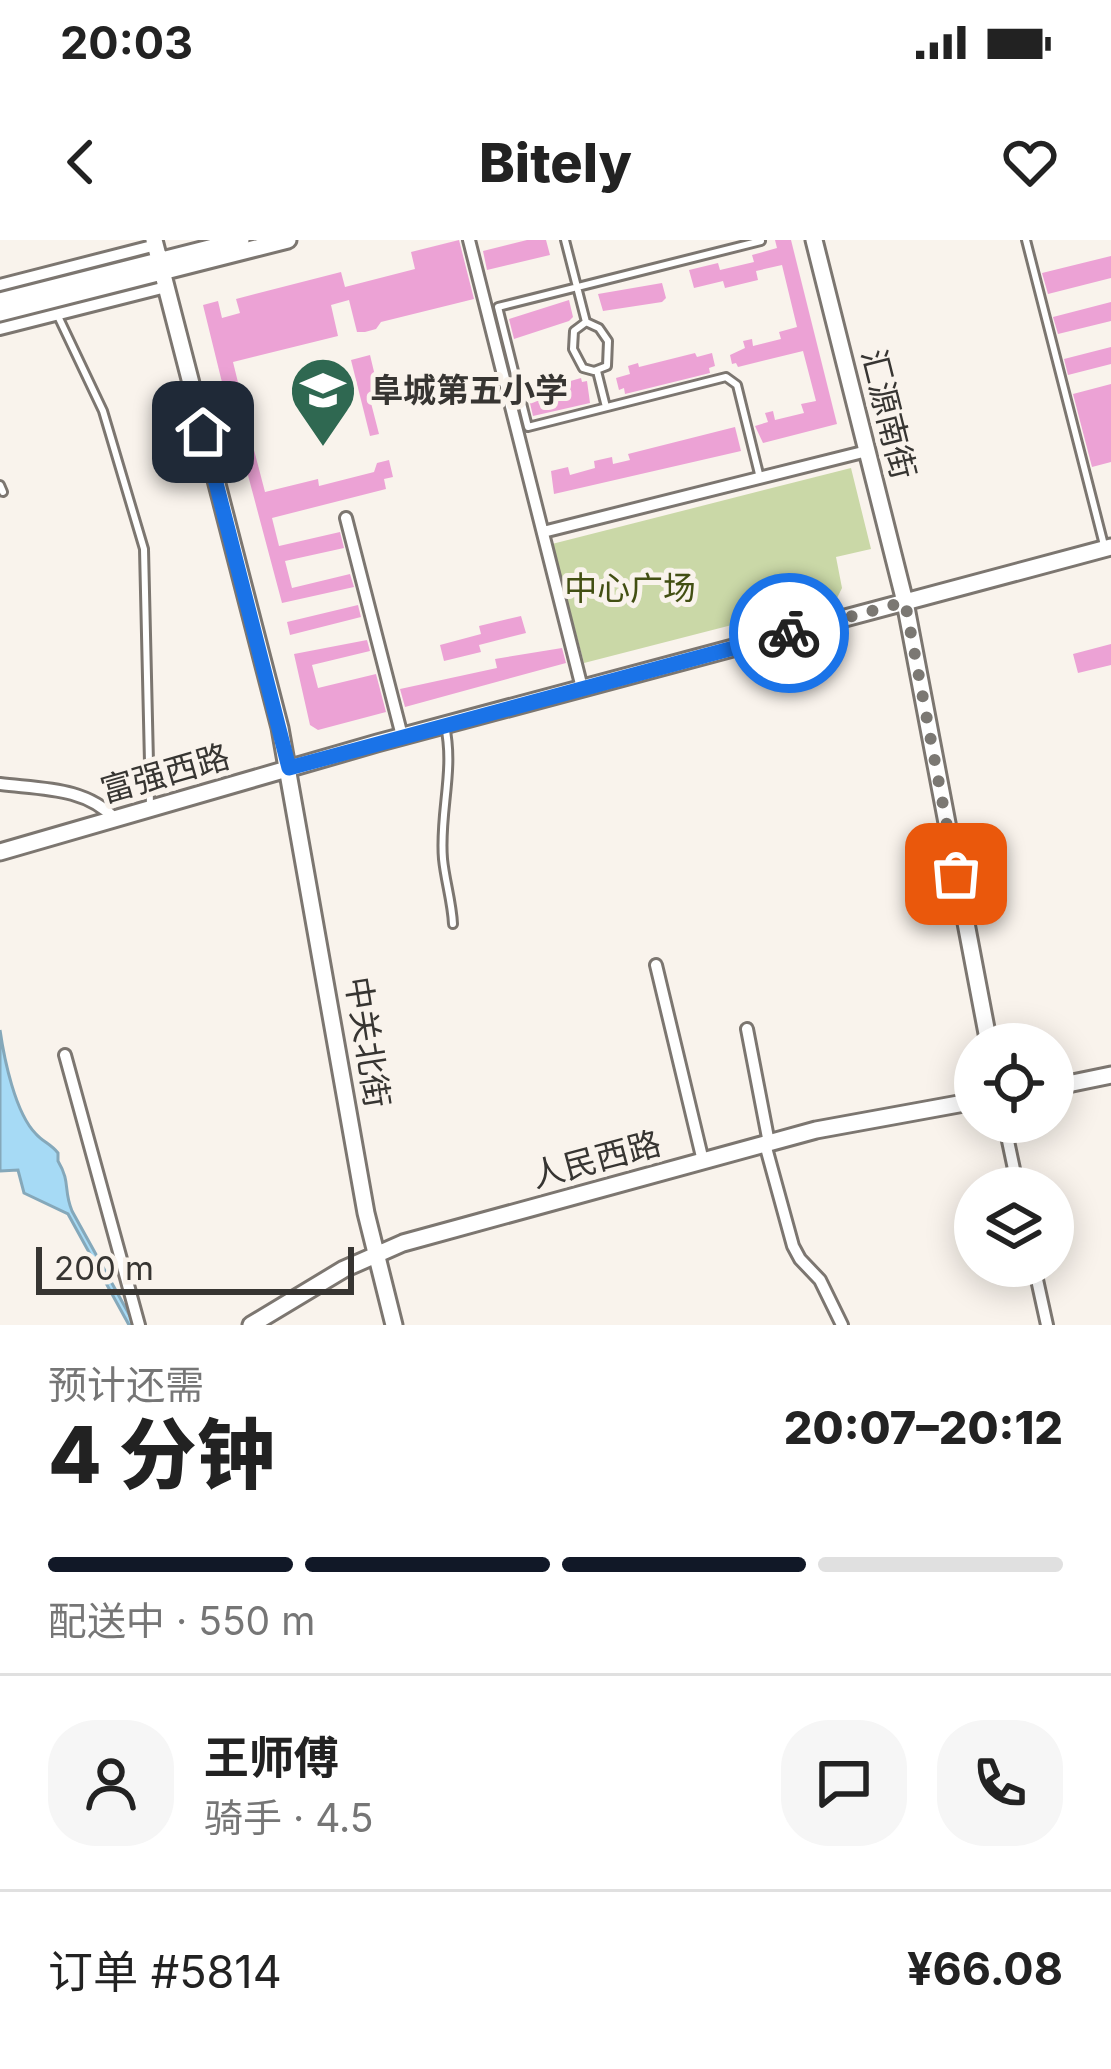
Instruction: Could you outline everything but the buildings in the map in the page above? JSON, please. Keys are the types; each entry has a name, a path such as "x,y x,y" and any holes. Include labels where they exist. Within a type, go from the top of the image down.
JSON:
{"street":[{"path":"0,301 241,240"},
{"path":"0,285 288,240"},
{"path":"470,240 582,688"},
{"name":"汇源南街","path":"814,240 905,602 984,1023"},
{"path":"0,313 160,261"},
{"path":"0,329 57,314 160,261"},
{"name":"中关北街","path":"160,261 289,768 376,1254 394,1325"},
{"path":"543,532 867,452"},
{"path":"346,518 402,736"},
{"name":"富强西路","path":"0,852 402,736 1108,548"},
{"path":"0,784 80,795 99,801 115,819"},
{"path":"656,964 703,1161"},
{"path":"747,1029 767,1143 793,1246 820,1280 842,1325"},
{"path":"65,1055 139,1325"},
{"path":"1074,1083 1111,1075"},
{"name":"人民西路","path":"261,1322 376,1254 404,1243 767,1143 954,1105"},
{"path":"1039,1287 1047,1325"}],"lane":[{"path":"565,240 586,322"},
{"path":"1026,240 1108,548"},
{"path":"760,478 736,385 726,376 528,427 498,307 761,241"},
{"path":"57,314 103,411 144,549 150,808"},
{"path":"586,322 599,328 608,341 607,366 596,371 583,368 573,349 574,331 586,322"},
{"path":"596,371 606,407"},
{"path":"445,725 450,753 443,862 454,924"}],"green space":[{"name":"中心广场","path":"851,468 871,549 836,557 842,588 837,598 584,663 552,544"}],"water":[{"path":"0,1030 22,1113 36,1134 58,1153 72,1211 135,1325 129,1325 68,1214 24,1193 18,1170 0,1171"}],"way so far":[{"path":"789,633 905,602 956,874"}],"place":[{"name":"阜城第五小学","path":"323,449"}],"route":[{"path":"203,432 289,768 789,633"}]}
